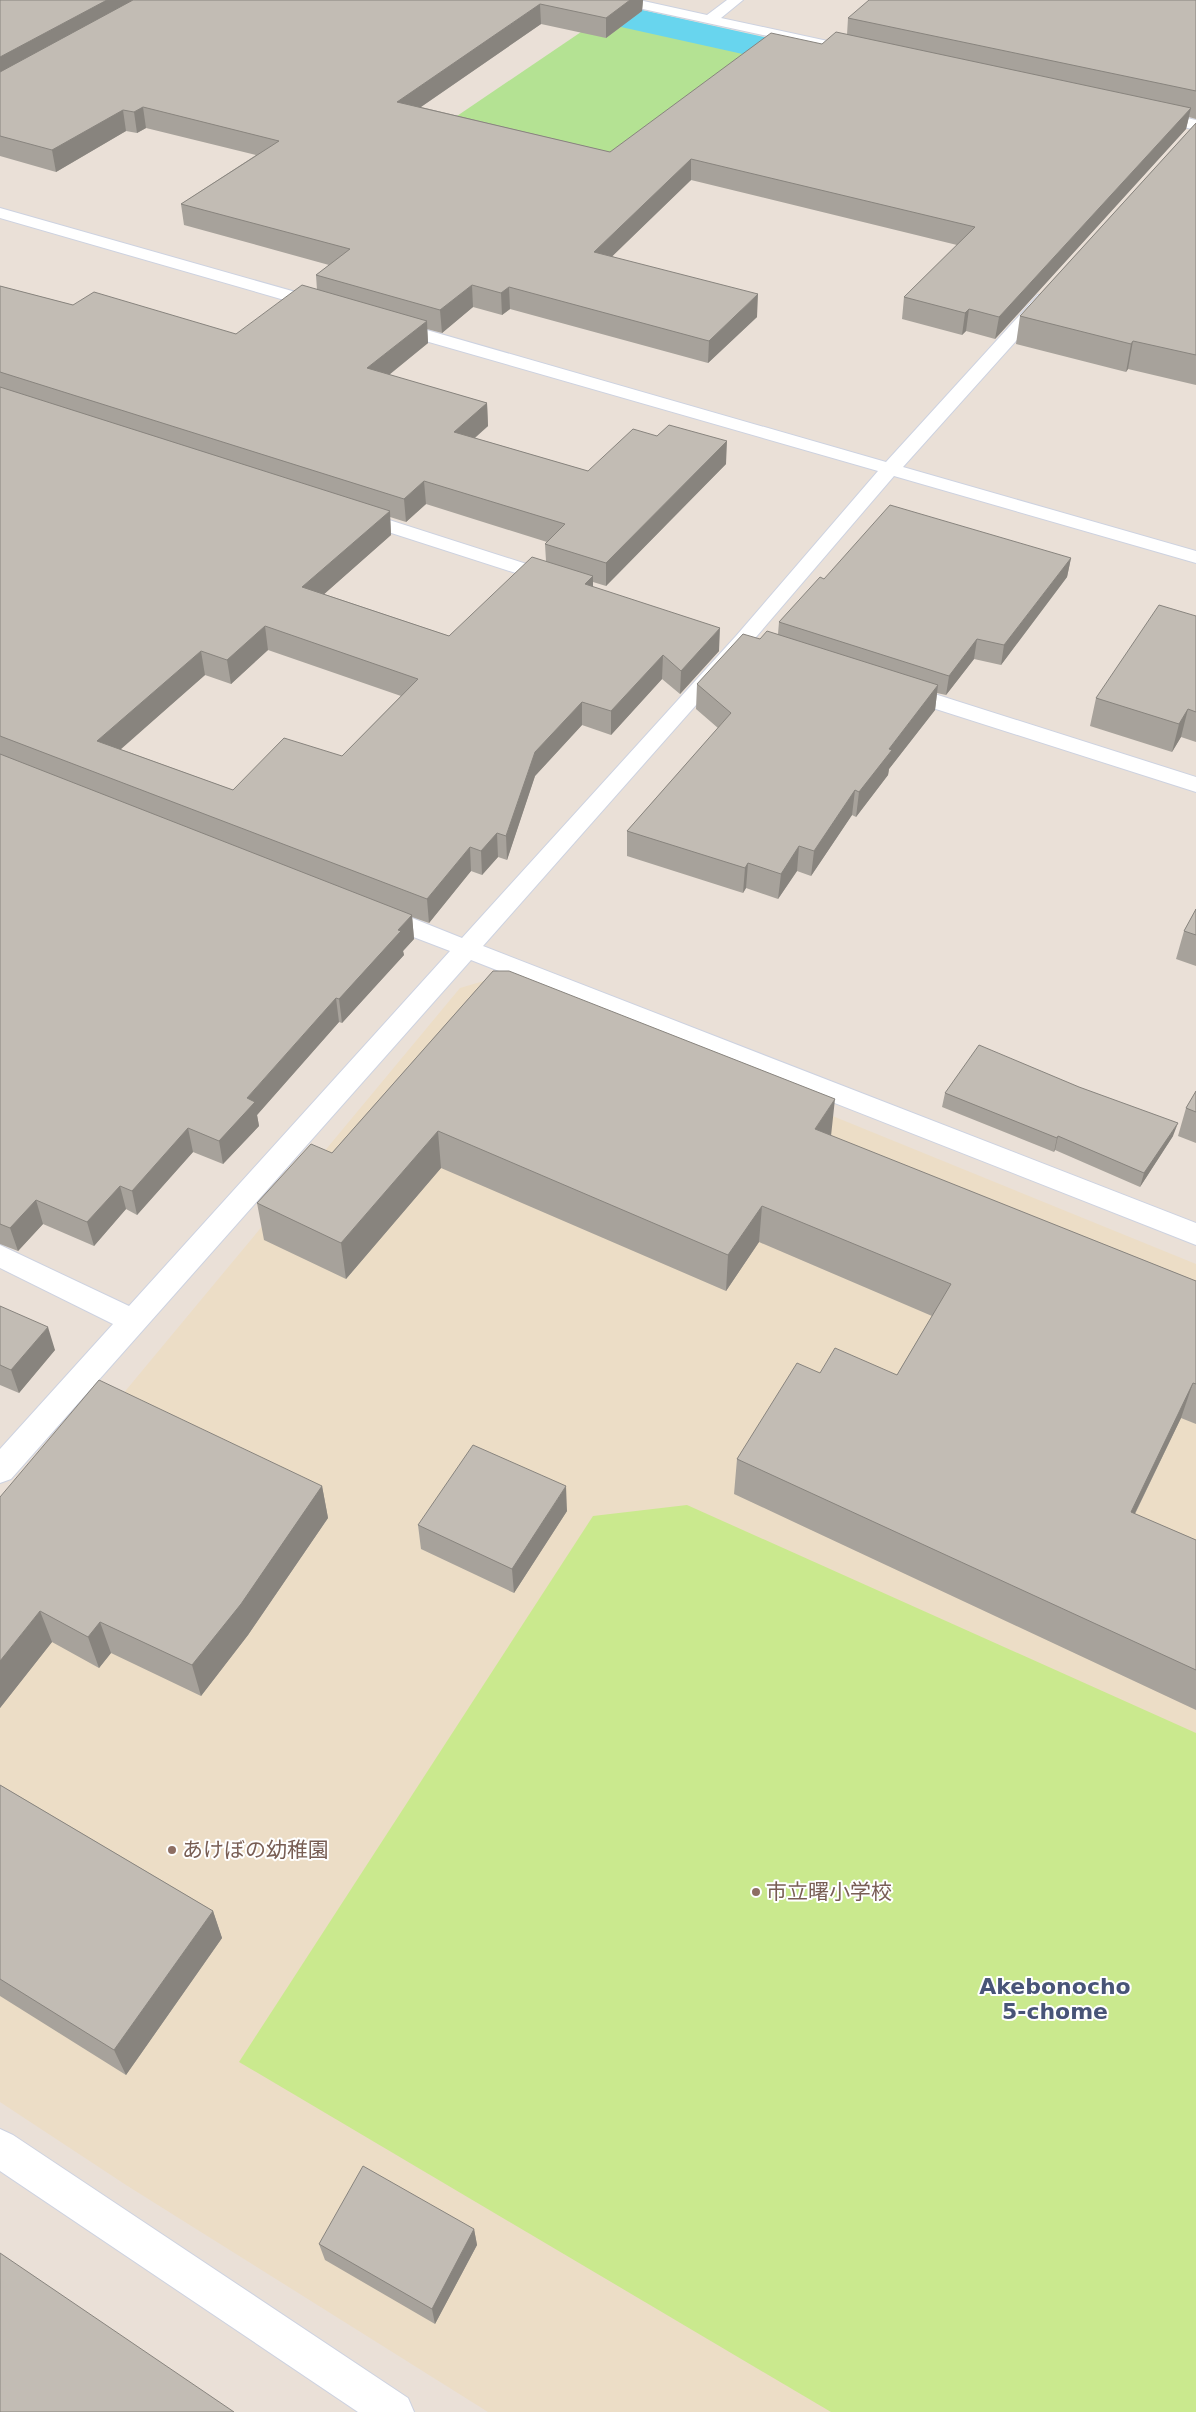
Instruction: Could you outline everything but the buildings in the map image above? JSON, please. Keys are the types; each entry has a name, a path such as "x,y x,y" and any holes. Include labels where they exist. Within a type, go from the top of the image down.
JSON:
{"street":[{"path":"620,0 875,55"},
{"path":"710,19 736,0"},
{"path":"1138,112 1196,125"},
{"path":"0,213 345,312"},
{"path":"0,1470 743,640 890,469 1056,285"},
{"path":"373,320 1196,556"},
{"path":"338,509 574,585"},
{"path":"884,685 1196,785"},
{"path":"356,906 1196,1234"},
{"path":"0,1256 134,1321"},
{"path":"0,2148 394,2412"}],"shaded area":[{"name":"市立曙小学校","path":"494,978 1196,1264 1196,2412 488,2412 126,2185 0,2102 0,1532 117,1401 460,988"}],"green space":[{"path":"612,11 795,53 649,167 454,118"},
{"path":"687,1505 1196,1733 1196,2412 831,2412 239,2062 593,1516"}],"waterway":[{"path":"549,0 846,66"}],"place":[{"name":"あけぼの幼稚園","path":"172,1850"},
{"name":"市立曙小学校","path":"756,1892"}],"district":[{"name":"Akebonocho 5-chome","path":"1055,1998"}]}
